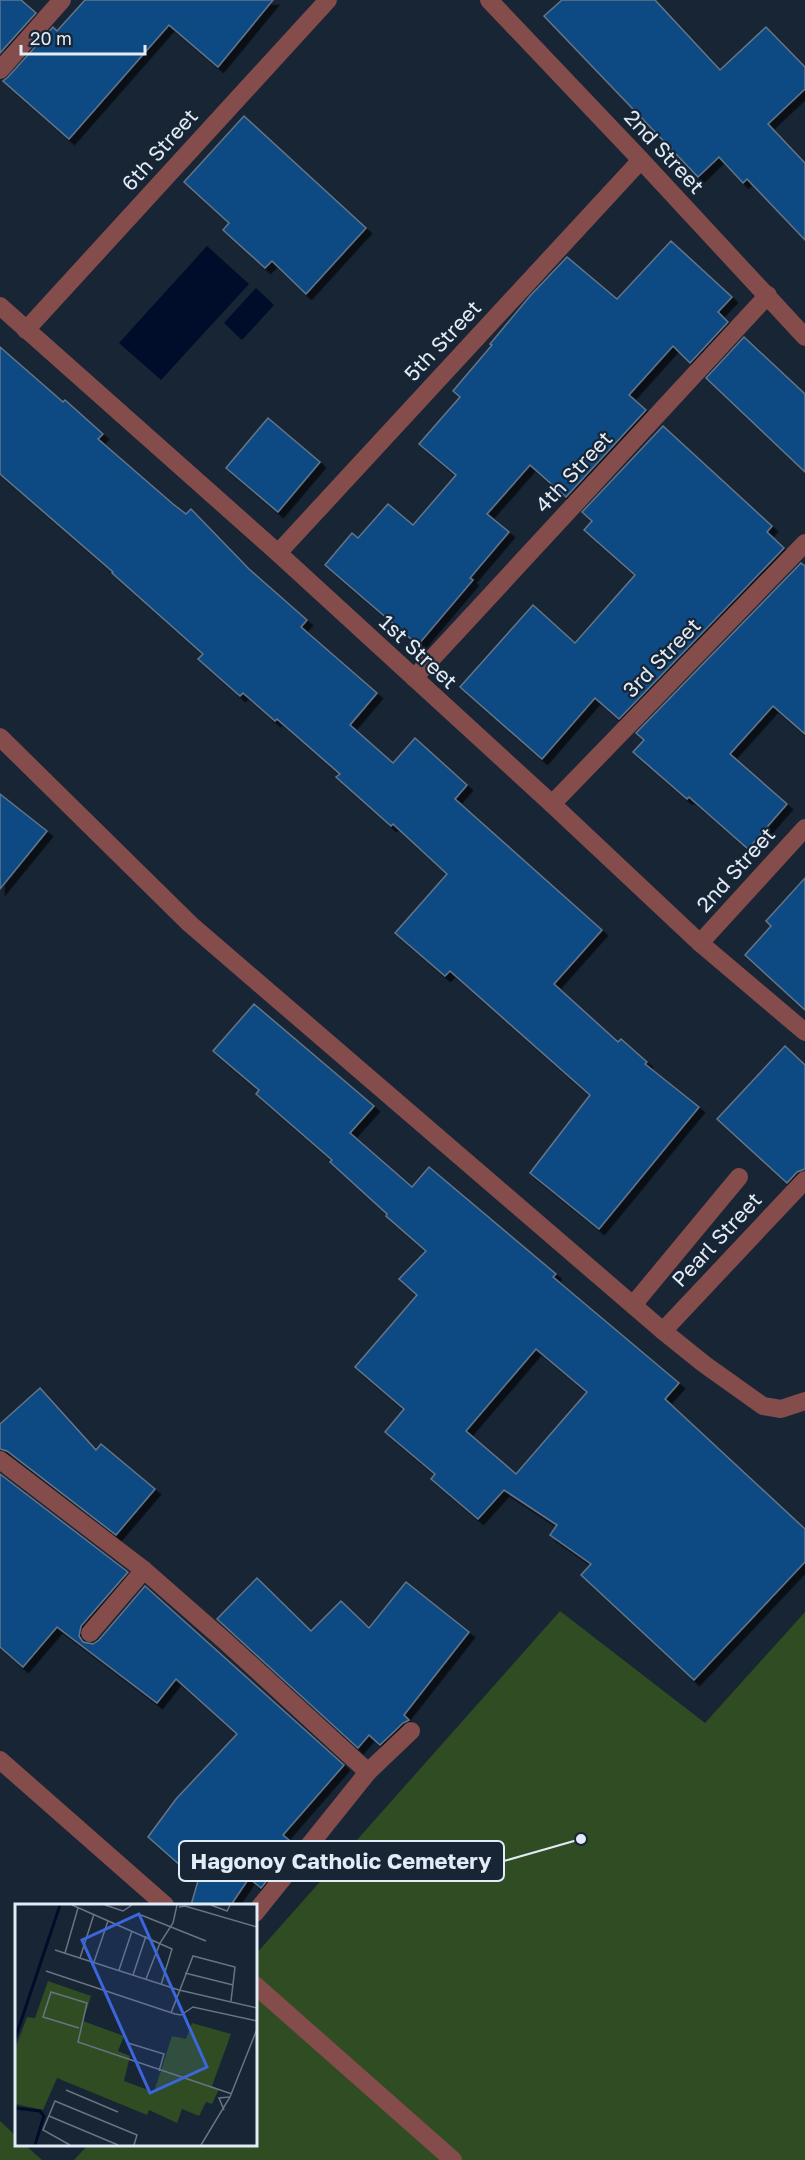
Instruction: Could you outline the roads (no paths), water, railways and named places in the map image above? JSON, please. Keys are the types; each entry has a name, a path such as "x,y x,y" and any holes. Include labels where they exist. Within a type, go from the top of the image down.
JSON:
{"street":[{"path":"0,70 62,0"},
{"name":"6th Street","path":"26,330 328,0"},
{"name":"2nd Street","path":"489,0 805,336"},
{"name":"5th Street","path":"278,553 641,160"},
{"name":"4th Street","path":"414,678 768,295"},
{"name":"1st Street","path":"0,306 278,553 700,943 805,1032"},
{"name":"3rd Street","path":"552,804 805,543"},
{"path":"0,737 190,924 663,1331 704,1364 763,1406 781,1409 805,1401"},
{"name":"2nd Street","path":"700,943 805,828"},
{"path":"633,1305 739,1177"},
{"name":"Pearl Street","path":"663,1331 805,1180"},
{"path":"0,1460 144,1570 368,1772"},
{"path":"90,1633 144,1570"},
{"path":"256,1912 368,1772 411,1731"},
{"path":"0,1760 164,1904"},
{"path":"256,1985 453,2160"}],"water":[{"path":"207,246 249,284 161,380 119,343"},
{"path":"256,288 274,305 242,340 224,323"}],"place":[{"name":"Hagonoy Catholic Cemetery","path":"581,1839"}]}
